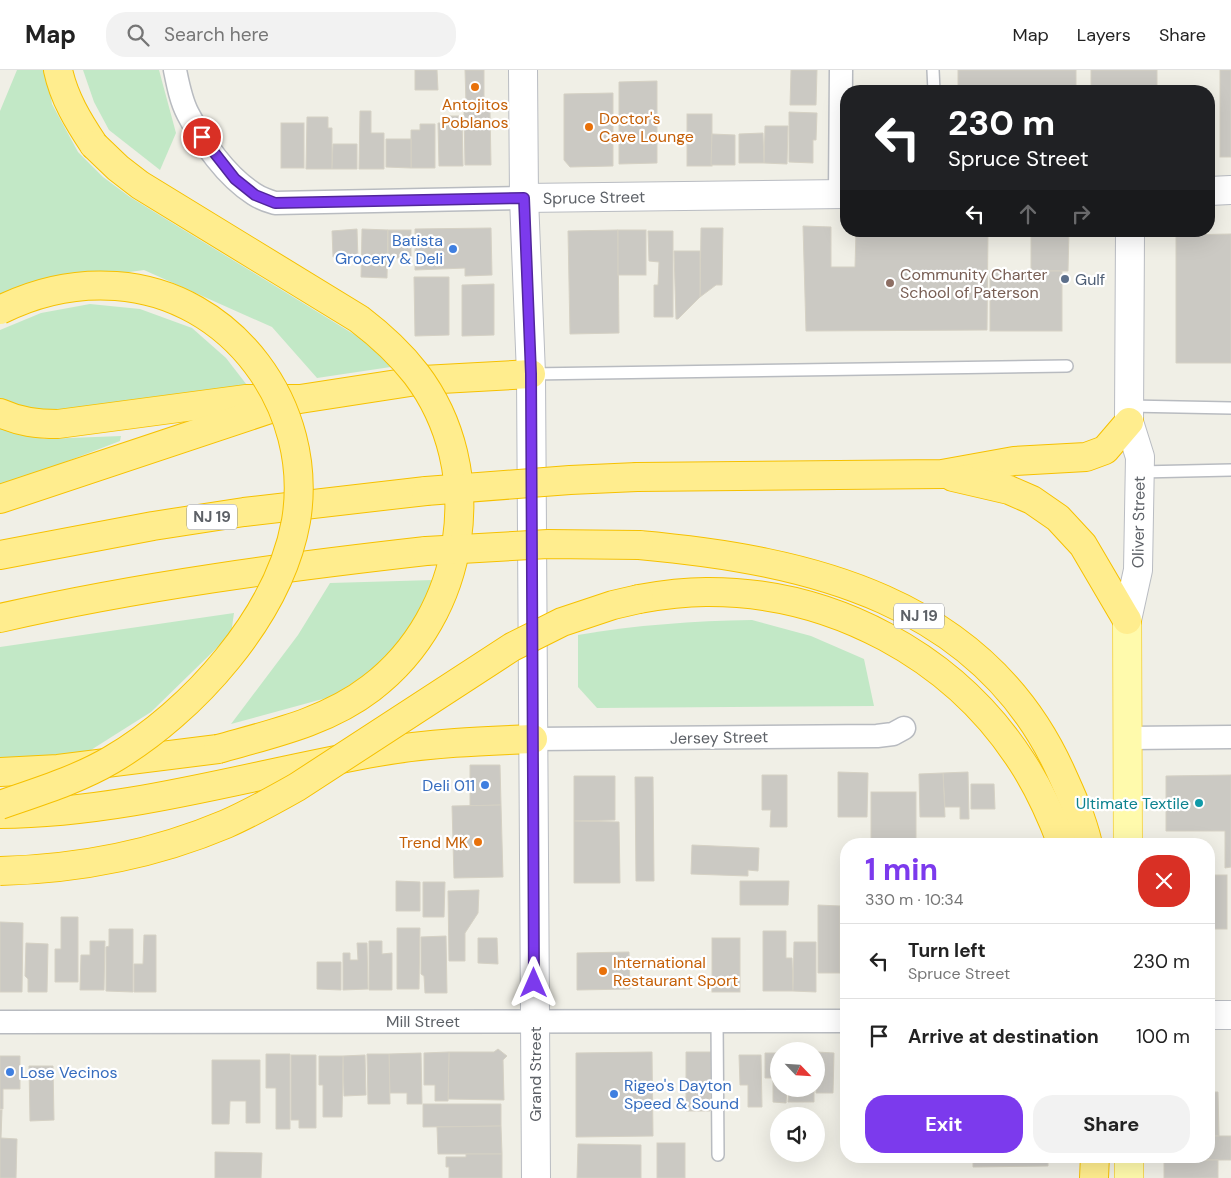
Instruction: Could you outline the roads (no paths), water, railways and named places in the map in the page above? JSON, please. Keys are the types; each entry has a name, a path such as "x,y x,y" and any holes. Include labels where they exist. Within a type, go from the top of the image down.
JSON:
{"highway":[{"path":"0,772 58,769 218,749 313,721 349,703 378,682 410,650 425,628 438,605 448,580 455,554 459,527 460,500 452,447 443,422 431,398 411,368 380,335 359,319 140,185 118,168 94,145 80,125 69,103 58,70"},
{"path":"0,310 18,301 67,287 117,286 142,290 166,297 190,307 212,320 232,336 250,355 266,375 278,398 295,446 299,472 299,496 292,539 285,561 272,589 254,622 230,655 202,688 159,727 138,743 108,761 57,784 0,805"},
{"path":"0,413 15,420 36,424 58,424 246,399 300,398 423,380 531,374"},
{"path":"0,499 300,398"},
{"path":"942,474 1014,461 1086,457 1105,450 1129,414"},
{"name":"NJ 19","path":"0,555 153,526 426,490 636,477 942,474 1009,490 1032,500 1058,518 1083,544 1127,620"},
{"name":"NJ 19","path":"0,618 171,586 339,561 426,551 548,544 638,545 743,557 798,569 880,597 912,612 946,634 976,658 1002,683 1029,714 1051,751 1068,786 1086,838"},
{"path":"0,870 88,863 120,858 190,838 227,824 297,787 512,647 562,622 613,605 672,593 740,593 774,597 840,615 901,645 956,685 1003,735 1039,791 1059,838"},
{"path":"0,814 53,812 116,803 412,746 452,742 533,739"},
{"path":"1094,1178 1095,1163"}],"main road":[{"name":"Grand Street","path":"523,70 524,198 531,374 536,1178"},
{"path":"1215,190 1231,190"},
{"name":"Spruce Street","path":"524,198 840,194"},
{"name":"Oliver Street","path":"1128,838 1127,620 1138,570 1140,472 1140,457 1129,414 1130,237"},
{"path":"1215,1015 1231,1015"},
{"path":"1129,1163 1130,1178"}],"street":[{"name":"Spruce Street","path":"175,70 178,88 187,113 216,156 235,179 255,195 275,203 524,198"},
{"path":"841,70 841,85"},
{"name":"Jersey Street","path":"533,739 877,736 892,734 904,728"},
{"path":"1128,738 1231,737"},
{"name":"Mill Street","path":"0,1022 840,1021"}],"lane":[{"path":"933,70 934,85"},
{"path":"531,374 1067,366"},
{"path":"1129,414 1231,408"},
{"path":"1140,472 1231,470"},
{"path":"717,1021 718,1155"}],"place":[{"name":"Antojitos Poblanos","path":"475,87"},
{"name":"Doctor's Cave Lounge","path":"589,127"},
{"name":"Batista Grocery & Deli","path":"453,249"},
{"name":"Gulf","path":"1065,279"},
{"name":"Community Charter School of Paterson","path":"890,283"},
{"name":"Deli 011","path":"485,785"},
{"name":"Ultimate Textile","path":"1199,803"},
{"name":"Trend MK","path":"478,842"},
{"name":"International Restaurant Sport","path":"603,971"},
{"name":"Lose Vecinos","path":"10,1072"},
{"name":"Rigeo's Dayton Speed & Sound","path":"614,1094"}]}
